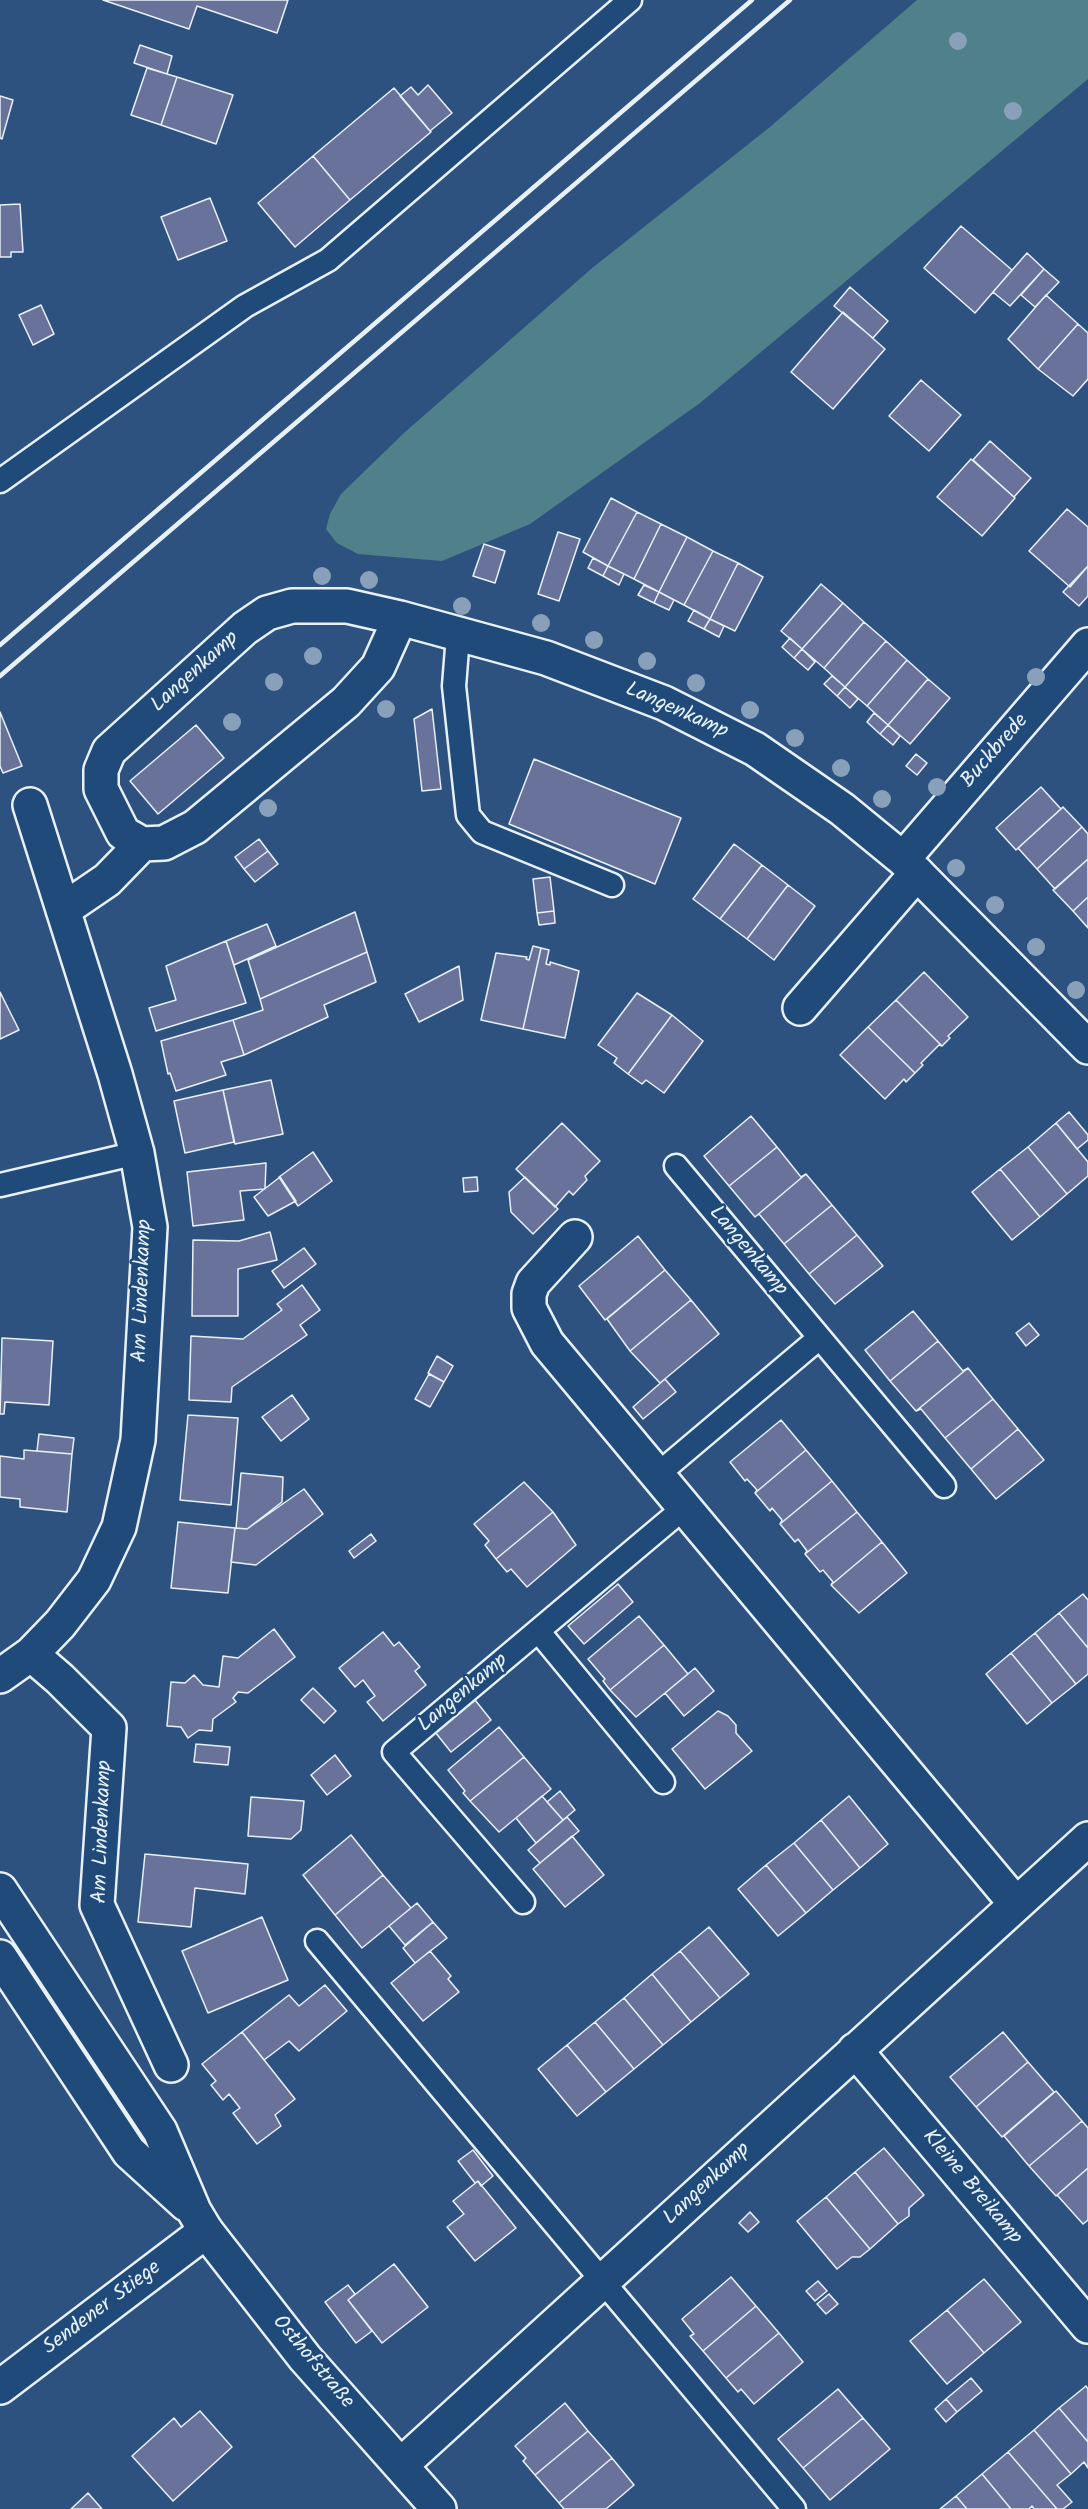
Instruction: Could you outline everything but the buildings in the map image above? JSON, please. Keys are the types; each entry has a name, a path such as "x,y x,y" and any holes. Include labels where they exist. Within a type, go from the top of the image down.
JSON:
{"street":[{"name":"Langenkamp","path":"142,844 123,833 101,789 101,770 109,751 245,628 267,613 292,606 347,606 546,658 664,703 755,748 842,809 910,866 1088,1047"},
{"path":"63,910 107,880 142,844 164,843 195,827 346,702 378,667 400,618"},
{"name":"Buckbrede","path":"910,866 1088,645"},
{"name":"Am Lindenkamp","path":"0,1676 31,1654 60,1624 94,1580 119,1527 138,1440 150,1227 138,1153 30,805"},
{"path":"800,1008 910,866"},
{"path":"575,1237 533,1282 529,1294 529,1308 547,1343 1016,1904"},
{"name":"Am Lindenkamp","path":"31,1654 60,1679 109,1728 97,1905 171,2066"},
{"name":"Langenkamp","path":"401,2465 1088,1839"},
{"name":"Osthofstraße","path":"0,1890 160,2131 200,2221"},
{"name":"Osthofstraße","path":"0,1957 129,2152 200,2221 305,2358 439,2509"},
{"name":"Kleine Breikamp","path":"855,2050 1088,2326"},
{"name":"Sendener Stiege","path":"0,2387 200,2221"}],"lane":[{"path":"0,481 245,306 328,260 630,0"},
{"path":"458,636 454,686 468,815 482,832 612,885"},
{"path":"0,1185 138,1153"},
{"name":"Langenkamp","path":"676,1166 818,1339 944,1486"},
{"path":"657,1474 818,1339"},
{"name":"Langenkamp","path":"523,1902 394,1752 684,1508"},
{"path":"539,1632 663,1782"},
{"path":"317,1941 794,2509"}],"green space":[{"path":"917,0 1088,0 1088,79 700,403 530,524 442,561 358,554 337,543 326,529 330,514 341,494 404,433 591,269 770,127"}],"railway":[{"path":"0,645 752,0"},
{"path":"0,676 790,0"}]}
